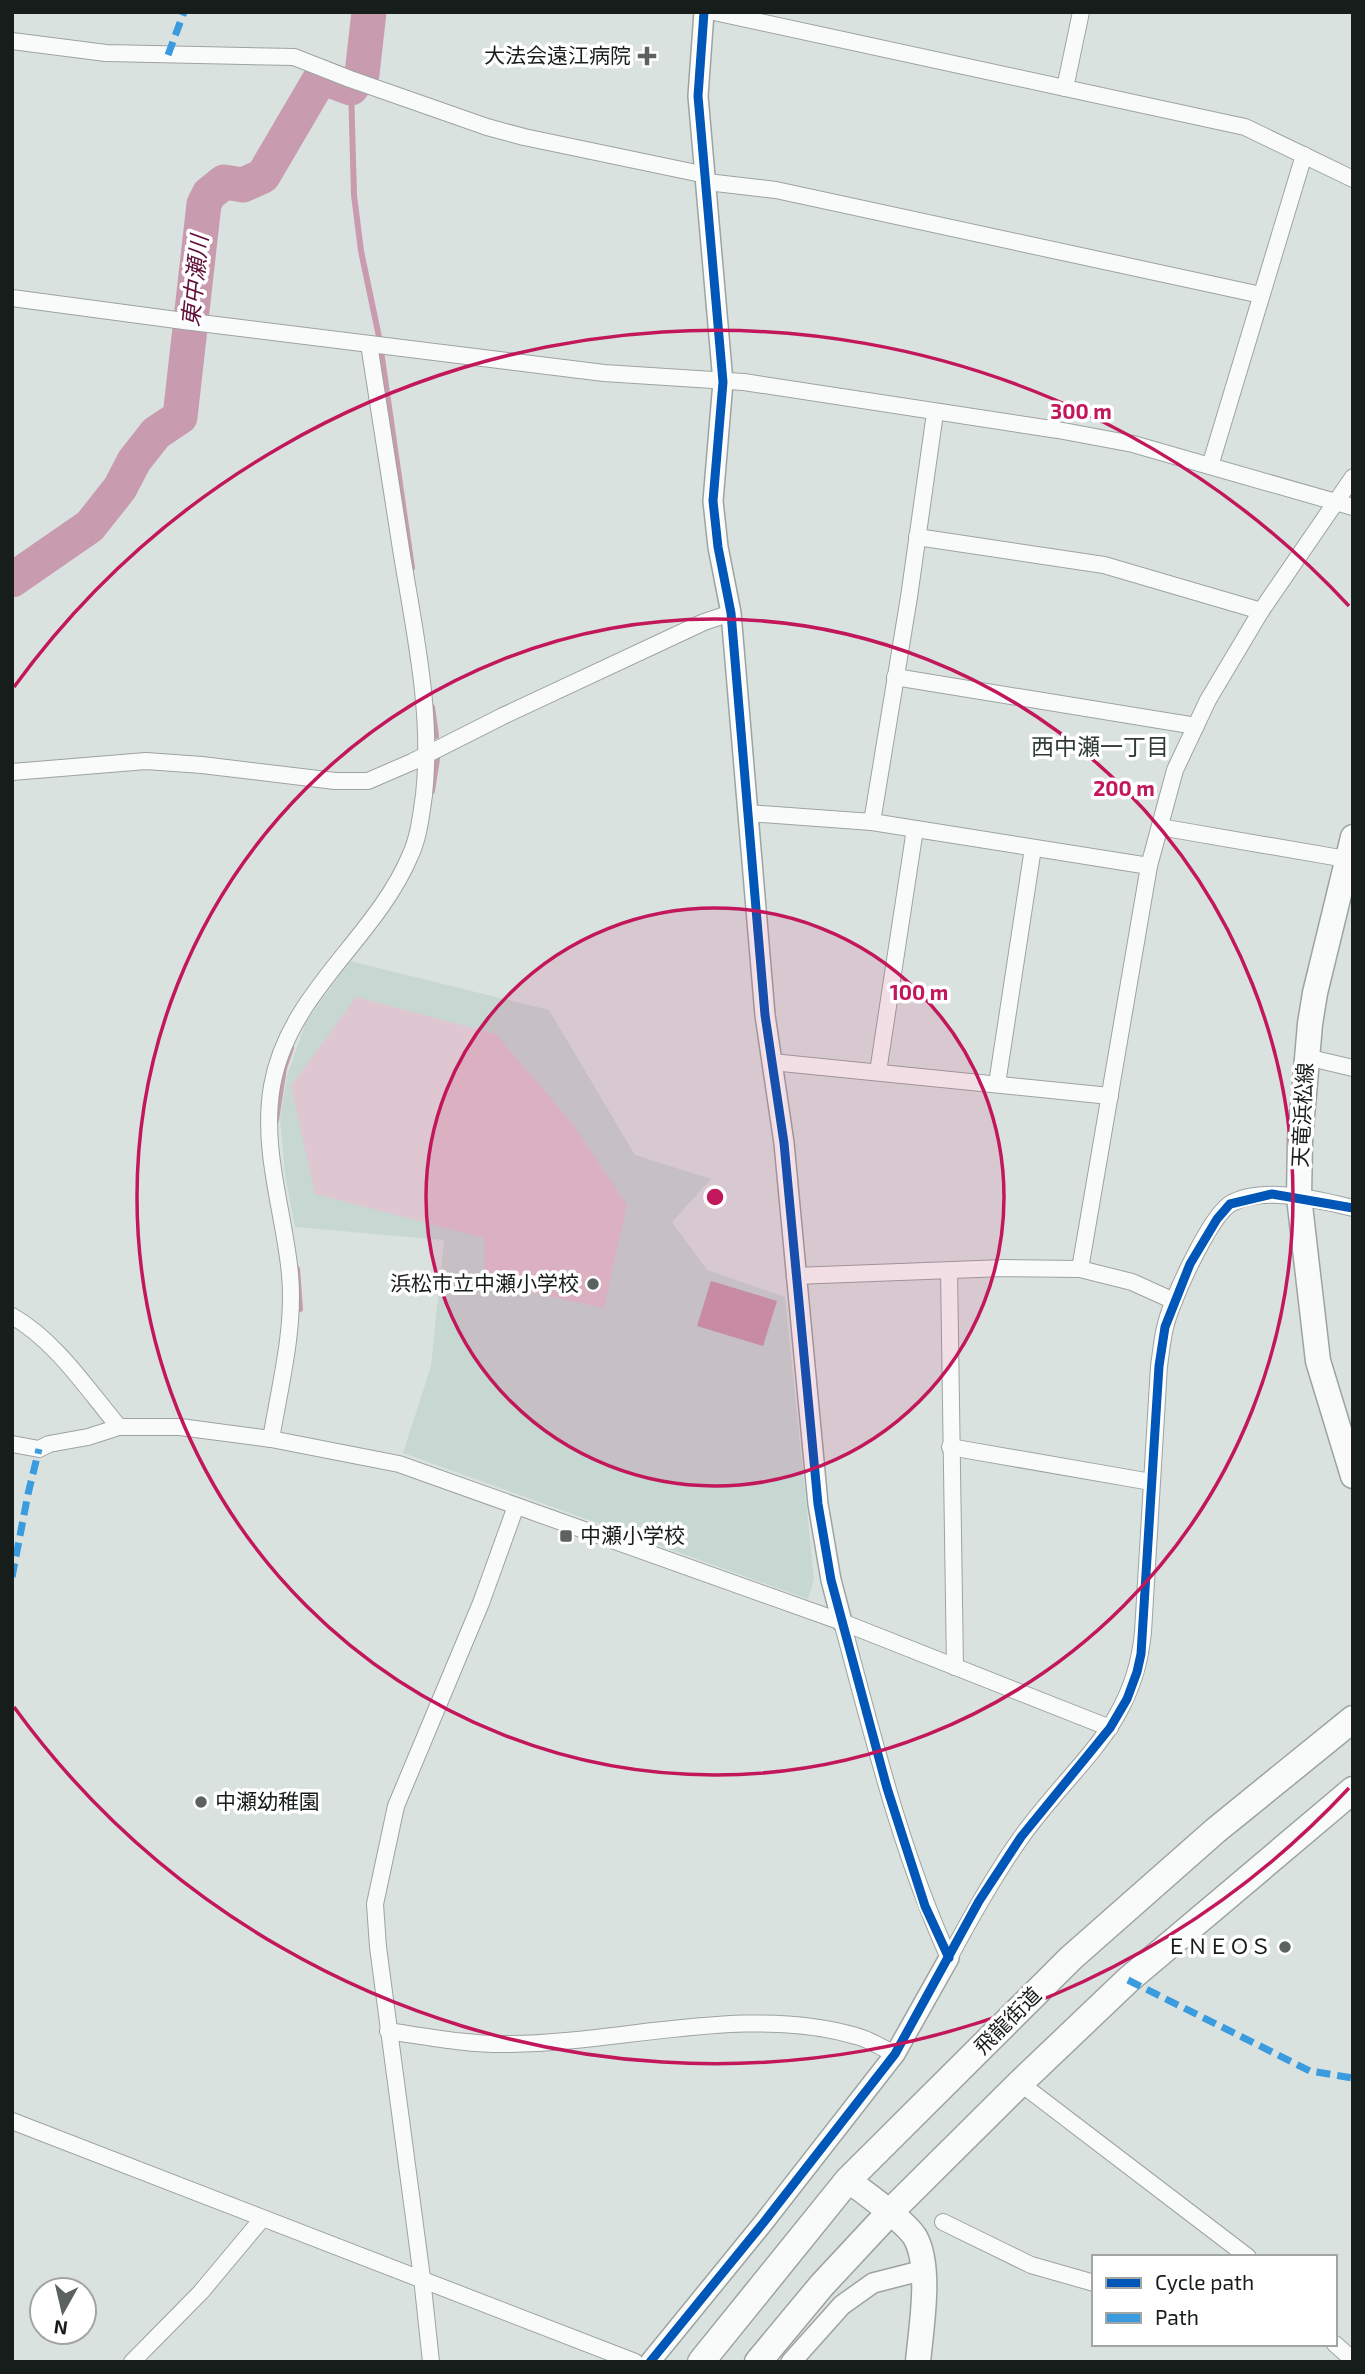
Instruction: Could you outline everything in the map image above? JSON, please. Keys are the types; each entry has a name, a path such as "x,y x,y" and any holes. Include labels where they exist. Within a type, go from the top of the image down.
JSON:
{"highway":[{"name":"飛龍街道","path":"701,2362 848,2180 1071,1958 1214,1831 1353,1719"},
{"path":"758,2362 821,2285 1020,2083 1128,1980 1353,1790"}],"main road":[{"name":"天竜浜松線","path":"1349,848 1315,993 1306,1057 1299,1197 1318,1361 1353,1476"},
{"path":"848,2180 915,2237 924,2270 918,2362"}],"street":[{"path":"704,12 698,96 723,382 713,500 718,547 731,614 765,1015 784,1143 818,1503 831,1580 900,1833 925,1906 949,1958"},
{"path":"714,12 1245,127 1353,179"},
{"path":"1065,88 1081,12"},
{"path":"12,41 106,53 294,57 524,138 1261,295"},
{"path":"1210,466 1304,155"},
{"path":"12,298 604,373 757,384 1058,430 1120,442 1353,507"},
{"path":"271,1439 291,1322 290,1273 270,1142 272,1084 295,1020 381,904 412,853 421,817 427,754 425,703 377,345"},
{"path":"872,822 934,412"},
{"path":"1080,1269 1149,866 1175,770 1208,700 1261,611 1353,477"},
{"path":"917,537 1104,565 1261,611"},
{"path":"12,772 146,761 335,781 368,780 704,622 731,614"},
{"path":"895,677 1196,726"},
{"path":"748,813 872,822 1149,866"},
{"path":"1160,827 1349,848"},
{"path":"878,1072 915,829"},
{"path":"997,1084 1033,848"},
{"path":"1306,1057 1353,1068"},
{"path":"772,1062 1110,1096"},
{"path":"650,2362 895,2054 979,1901 1021,1837 1110,1728 1127,1699 1141,1654 1159,1366 1165,1327 1190,1264 1217,1219 1230,1205 1272,1194 1353,1208"},
{"path":"795,1276 1004,1268 1080,1269 1132,1282 1174,1301"},
{"path":"948,1270 955,1667"},
{"path":"12,1317 29,1326 57,1354 119,1427"},
{"path":"12,1444 39,1450 50,1444 88,1437 119,1427 180,1427 271,1439 399,1464 842,1622 1110,1728"},
{"path":"950,1447 1151,1482"},
{"path":"431,2362 388,2031 375,1904 396,1806 481,1603 516,1506"},
{"path":"388,2031 479,2044 512,2045 663,2030 771,2023 859,2036 895,2054"},
{"path":"1020,2083 1245,2255"},
{"path":"12,2121 635,2362"},
{"path":"135,2361 201,2292 262,2219"},
{"path":"943,2222 1031,2265 1092,2282"},
{"path":"791,2362 842,2305 873,2283 924,2270"},
{"path":"1337,2346 1353,2360"}],"shaded area":[{"name":"浜松市立中瀬小学校","path":"350,961 549,1010 635,1155 711,1179 672,1222 707,1270 785,1297 814,1579 808,1599 403,1453 431,1366 444,1240 295,1227 285,1174 280,1118 287,1076 306,1022"},
{"path":"356,997 496,1034 572,1123 627,1205 604,1308 484,1282 484,1238 315,1194 291,1086"},
{"path":"711,1281 777,1301 763,1346 697,1326"}],"waterway":[{"name":"東中瀬川","path":"12,580 90,526 120,488 134,461 156,433 180,417 204,204 209,194 224,182 243,185 263,176 321,77 351,88 362,74 369,12"},
{"path":"351,88 354,195 361,251 379,337 412,568"},
{"path":"432,707 436,736"},
{"path":"432,791 437,759"},
{"path":"276,1120 284,1068 291,1048"},
{"path":"297,1269 300,1309"}],"marked path":[{"path":"168,55 184,12"},
{"path":"12,1577 39,1449"},
{"path":"1128,1980 1310,2071 1353,2078"}],"cycle path":[{"path":"704,12 698,96 723,382 713,501 718,547 731,613 765,1015 784,1143 818,1504 831,1580 887,1788 925,1906 949,1958"},
{"path":"650,2362 895,2054 979,1901 1021,1837 1110,1728 1127,1699 1141,1654 1159,1366 1165,1327 1190,1264 1217,1219 1230,1204 1272,1194 1353,1208"}],"place":[{"name":"大法会遠江病院","path":"647,56"},
{"name":"浜松市立中瀬小学校","path":"593,1284"},
{"name":"中瀬小学校","path":"566,1536"},
{"name":"中瀬幼稚園","path":"201,1802"},
{"name":"ＥＮＥＯＳ","path":"1285,1947"}],"district":[{"name":"西中瀬一丁目","path":"1100,747"}]}
